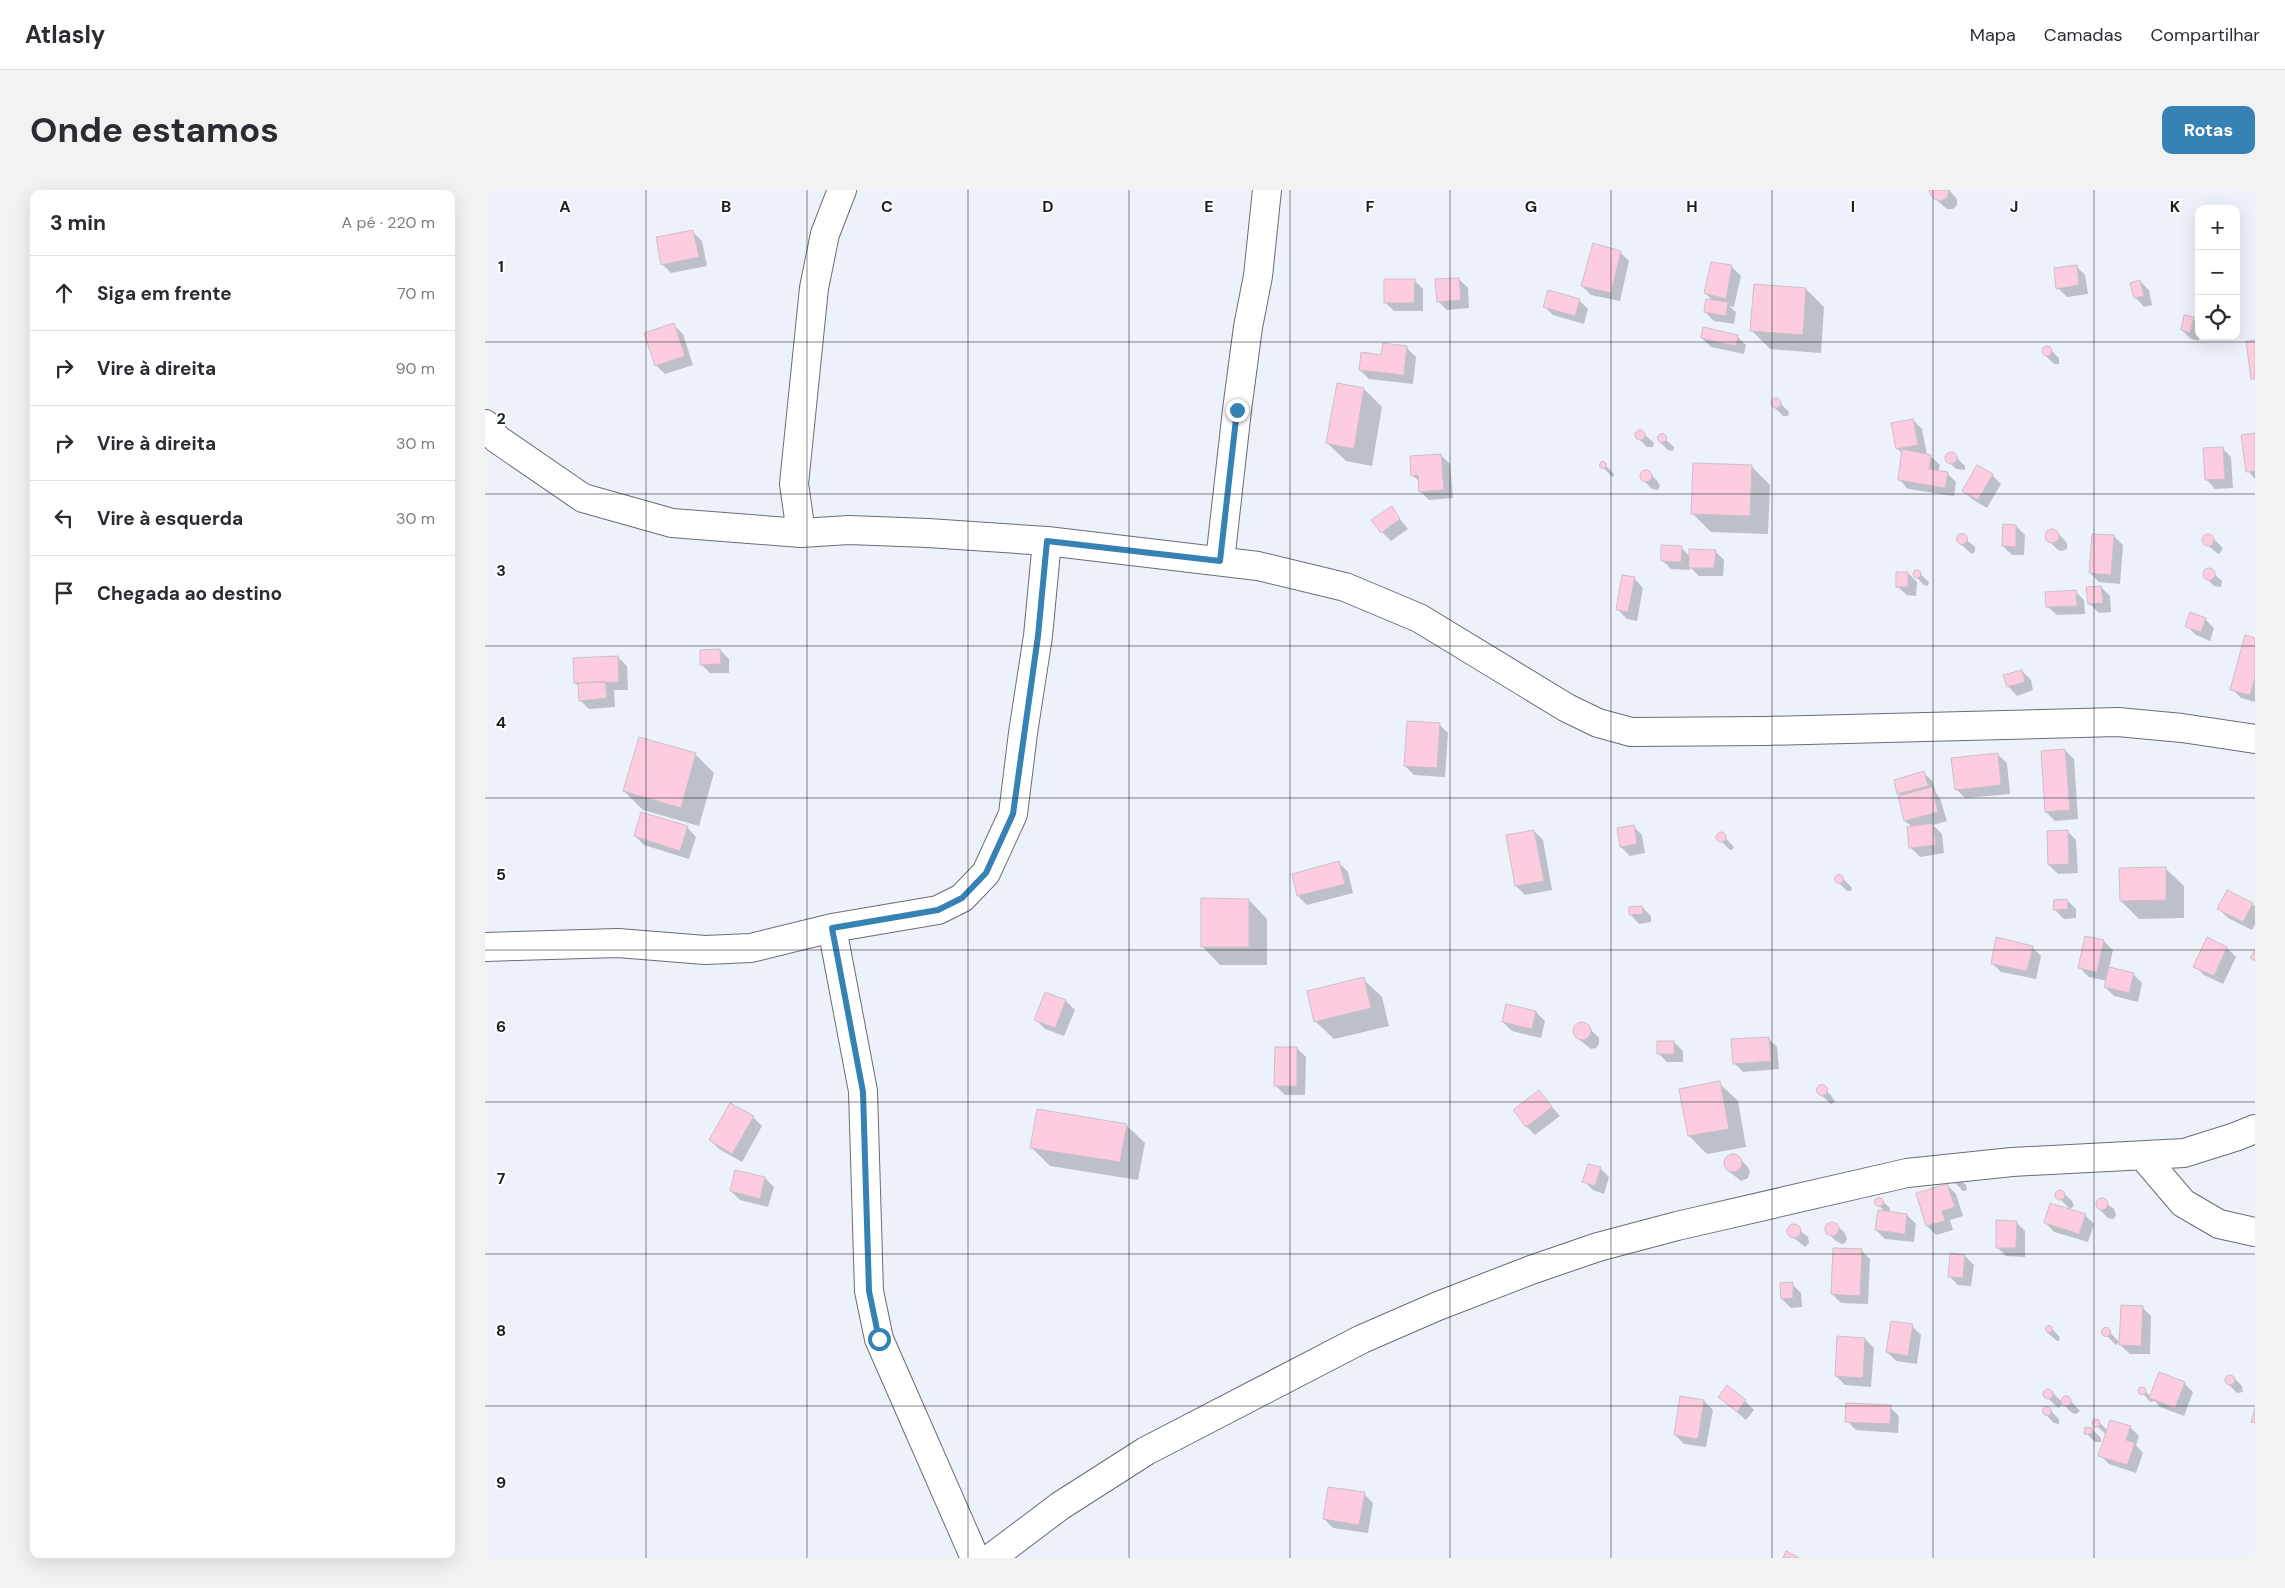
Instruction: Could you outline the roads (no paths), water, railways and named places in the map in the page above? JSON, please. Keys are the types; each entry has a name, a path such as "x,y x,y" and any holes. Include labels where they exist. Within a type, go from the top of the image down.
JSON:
{"street":[{"path":"801,533 794,484 814,288 825,234 842,190"},
{"path":"1220,561 1248,327 1259,276 1267,190"},
{"path":"485,424 497,439 583,498 673,523 801,533 849,530 929,532 1047,541 1258,566 1345,587 1419,618 1567,708 1598,723 1631,732 1764,731 2118,722 2182,728 2255,739"},
{"path":"485,947 618,943 705,950 742,949 832,928 938,910 962,898 986,873 1013,814 1038,636 1047,541"},
{"path":"832,928 863,1092 869,1291 879,1339 975,1558"},
{"path":"991,1558 1060,1506 1146,1451 1362,1339 1438,1306 1531,1270 1598,1247 1907,1173 2012,1162 2184,1153 2255,1129"},
{"path":"2143,1156 2183,1203 2219,1224 2255,1232"}]}
